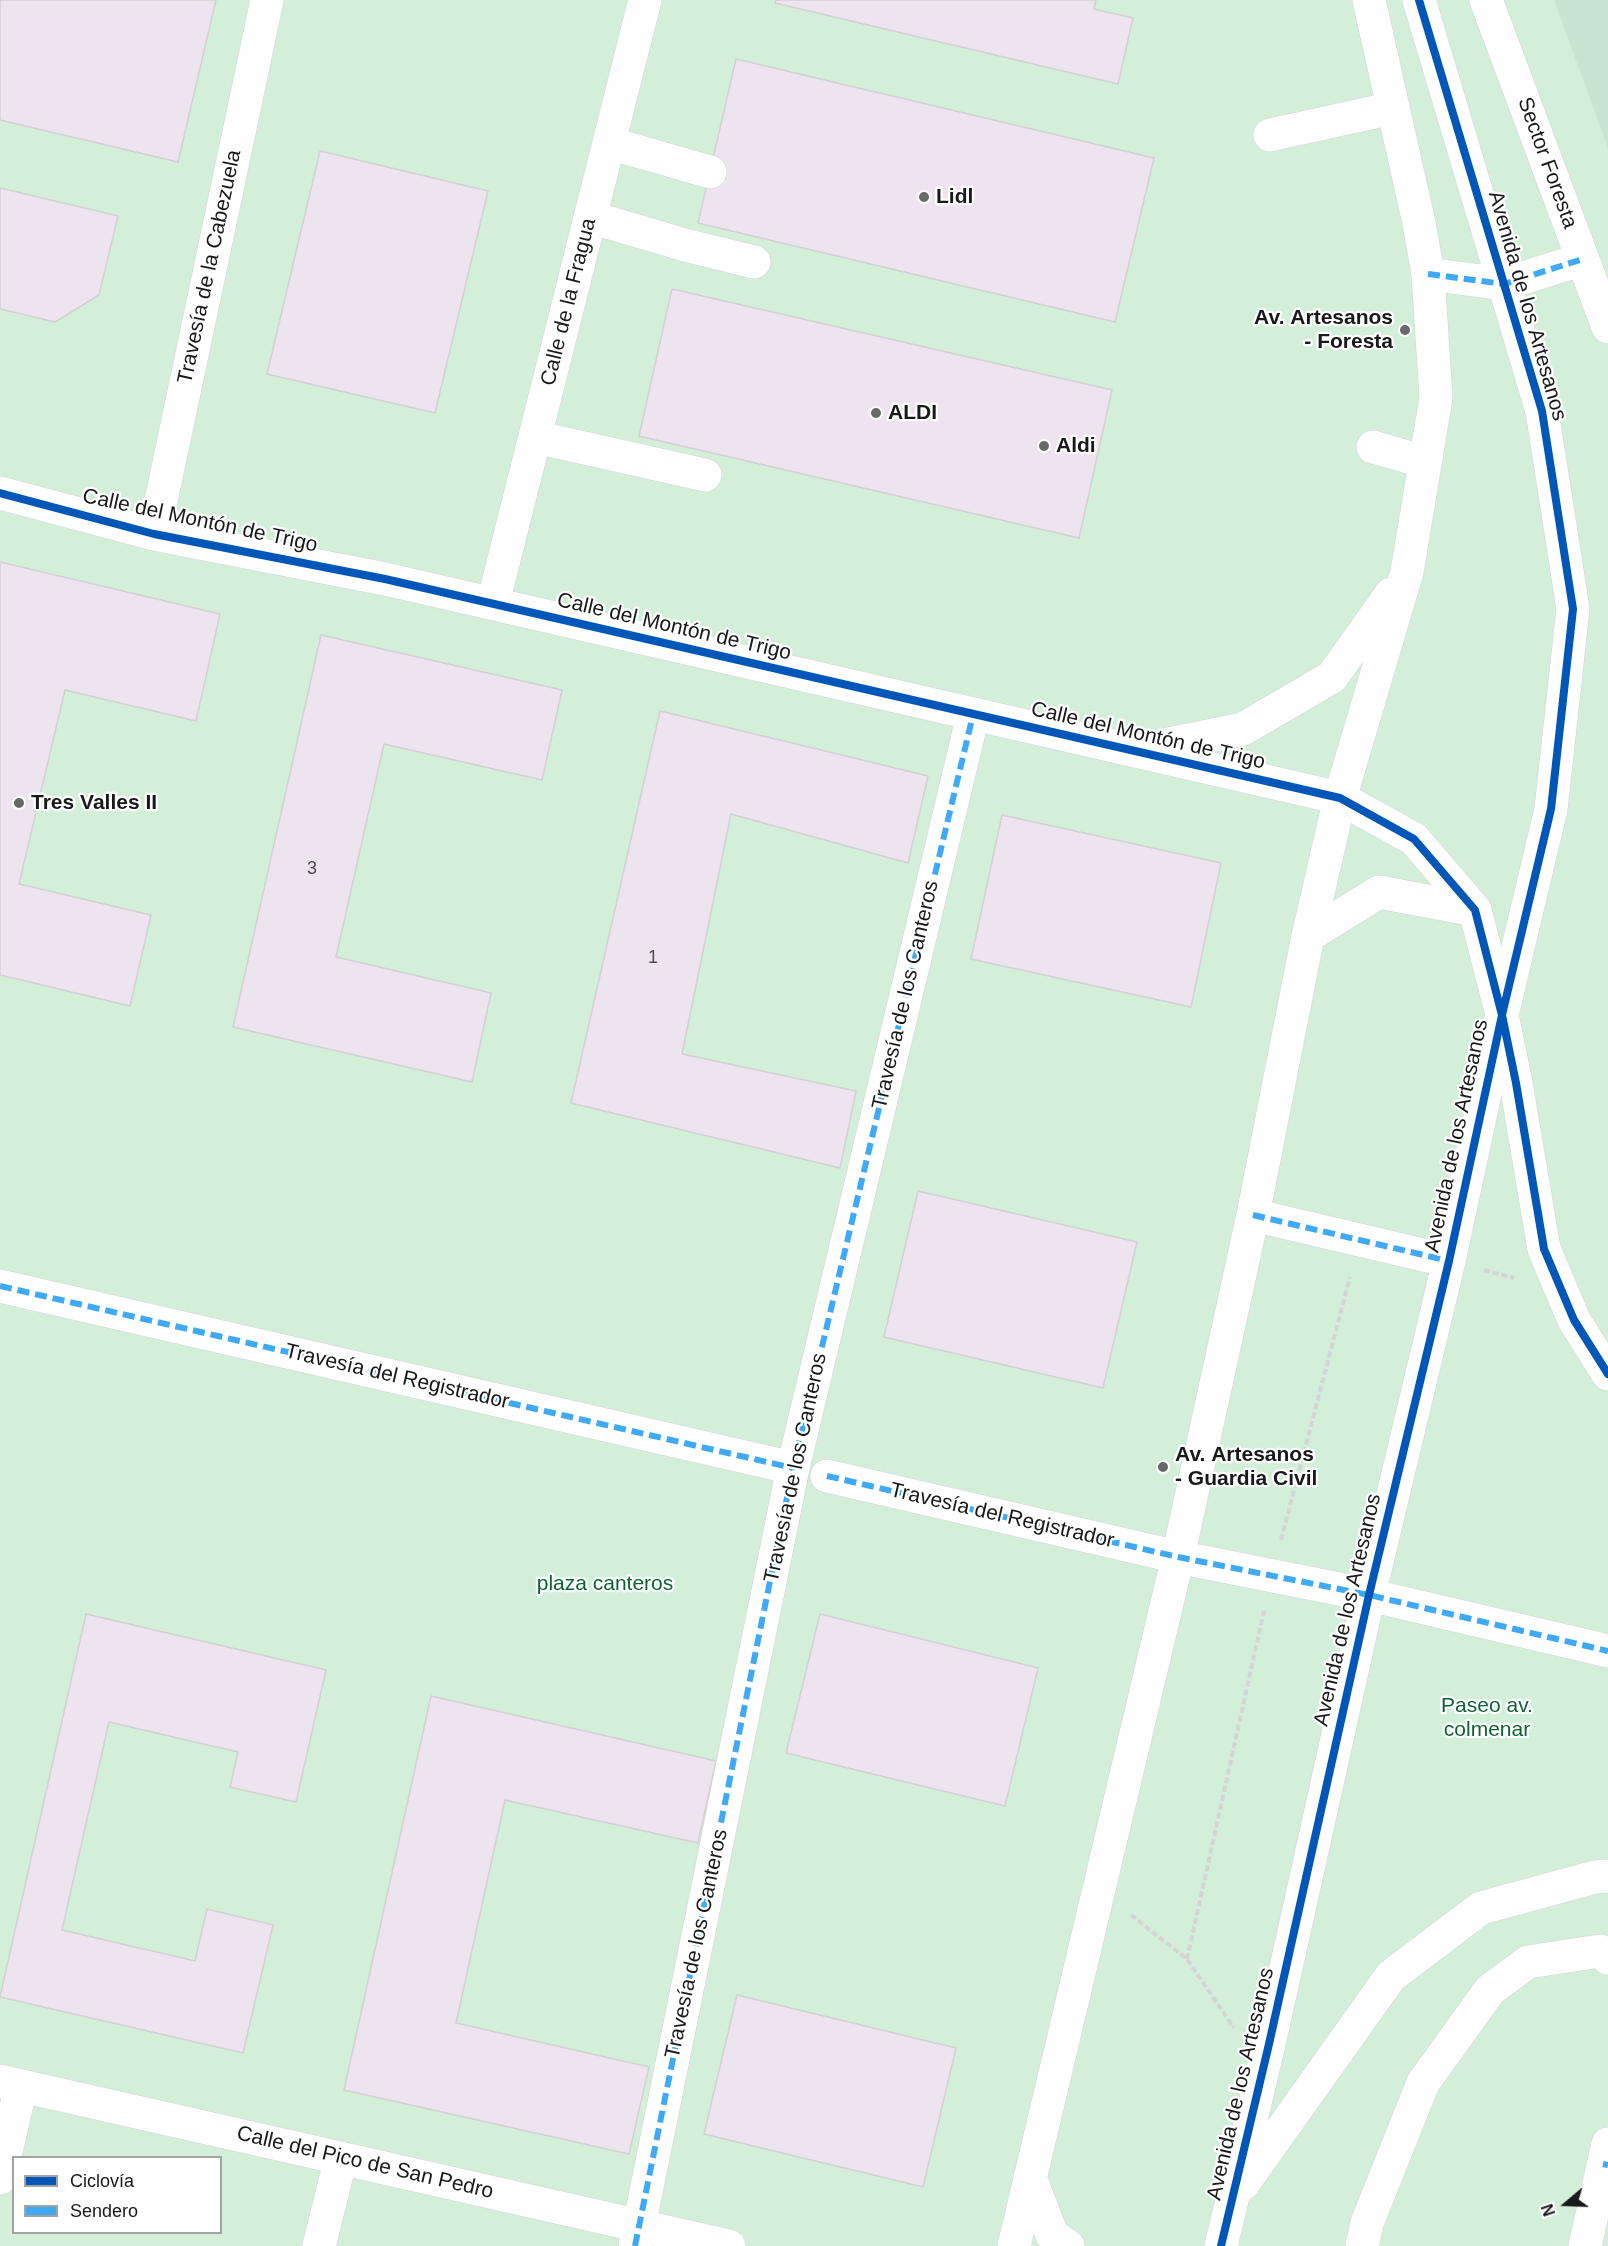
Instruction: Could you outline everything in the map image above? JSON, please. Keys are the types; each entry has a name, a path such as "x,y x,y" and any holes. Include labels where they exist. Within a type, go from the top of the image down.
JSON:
{"street":[{"name":"Travesía de la Cabezuela","path":"154,534 267,0"},
{"name":"Calle de la Fragua","path":"492,603 645,0"},
{"path":"1014,2246 1178,1557 1253,1215 1308,936 1340,798 1407,572 1436,398 1428,274 1419,223 1369,0"},
{"name":"Avenida de los Artesanos","path":"1221,2246 1551,809 1573,609 1542,411 1419,0"},
{"name":"Sector Foresta","path":"1486,0 1608,327"},
{"path":"1270,135 1393,108"},
{"path":"609,143 710,172"},
{"path":"590,217 685,245 754,262"},
{"path":"1428,274 1504,284 1583,259"},
{"path":"535,437 705,475"},
{"path":"1373,447 1425,462"},
{"name":"Calle del Montón de Trigo","path":"0,494 154,534 386,579 1340,798 1414,839 1474,910"},
{"path":"1134,751 1243,729 1332,677 1407,572"},
{"name":"Travesía de los Canteros","path":"637,2235 793,1468 973,715"},
{"path":"1308,936 1379,892 1474,910 1502,1015 1544,1249 1574,1320 1608,1374"},
{"path":"1253,1215 1449,1261"},
{"name":"Travesía del Registrador","path":"0,1286 793,1468"},
{"name":"Travesía del Registrador","path":"827,1476 1178,1557 1369,1595 1608,1651"},
{"path":"1203,2246 1234,2196 1391,1976 1481,1908 1594,1877 1608,1876"},
{"path":"1362,2246 1367,2223 1423,2083 1490,1990 1528,1962 1600,1951 1608,1958"},
{"path":"0,2178 10,2084"},
{"name":"Calle del Pico de San Pedro","path":"10,2084 341,2158 637,2235 729,2246"},
{"path":"318,2246 341,2158"},
{"path":"1585,2246 1606,2158"},
{"path":"1029,2177 1052,2235 1068,2246"}],"path":[{"path":"1449,1261 1562,1290"},
{"path":"1095,1903 1126,1911 1187,1959 1241,2038 1269,2044"}],"green space":[{"path":"0,0 1608,0 1608,2246 0,2246"},
{"path":"1554,0 1608,0 1608,148"}],"building":[{"path":"0,0 216,0 178,162 0,120"},
{"path":"776,0 1096,0 1094,9 1133,18 1118,84 775,3"},
{"name":"Lidl","path":"736,59 1154,158 1115,322 698,223"},
{"path":"320,151 488,191 435,413 267,374"},
{"path":"0,188 118,216 99,295 55,322 0,309"},
{"name":"ALDI","path":"672,289 1112,390 1079,538 639,436"},
{"name":"Tres Valles II","path":"0,562 220,614 196,721 65,690 19,884 151,915 130,1006 0,975"},
{"path":"321,635 562,690 542,780 384,744 336,957 491,993 472,1082 233,1027"},
{"path":"660,711 928,776 908,863 731,814 682,1054 856,1091 840,1168 571,1103"},
{"path":"1002,815 1221,863 1191,1007 971,959"},
{"path":"918,1191 1137,1242 1103,1388 884,1337"},
{"path":"86,1614 326,1670 296,1802 230,1787 238,1752 109,1722 62,1930 195,1961 207,1909 273,1925 243,2053 0,1997"},
{"path":"820,1614 1038,1668 1005,1806 786,1753"},
{"path":"431,1696 716,1761 698,1843 505,1800 456,2023 649,2067 629,2154 344,2090"},
{"path":"737,1995 956,2048 923,2187 704,2134"}],"marked path":[{"path":"1428,274 1504,284 1583,259"},
{"path":"635,2246 793,1468 973,715"},
{"path":"1253,1215 1449,1261"},
{"path":"0,1286 793,1468"},
{"path":"827,1476 1178,1557 1369,1595 1608,1651"},
{"path":"1603,2164 1608,2165"}],"cycle path":[{"path":"1221,2246 1551,809 1573,609 1542,411 1419,0"},
{"path":"0,493 154,534 385,579 1340,798 1414,839 1475,910 1502,1015 1516,1083 1544,1249 1574,1320 1608,1374"}],"place":[{"name":"Lidl","path":"924,197"},
{"name":"Av. Artesanos - Foresta","path":"1405,330"},
{"name":"ALDI","path":"876,413"},
{"name":"Aldi","path":"1044,446"},
{"name":"Tres Valles II","path":"19,803"},
{"name":"Av. Artesanos - Guardia Civil","path":"1163,1467"}],"park label":[{"name":"plaza canteros","path":"605,1584"},
{"name":"Paseo av. colmenar","path":"1487,1718"}]}
